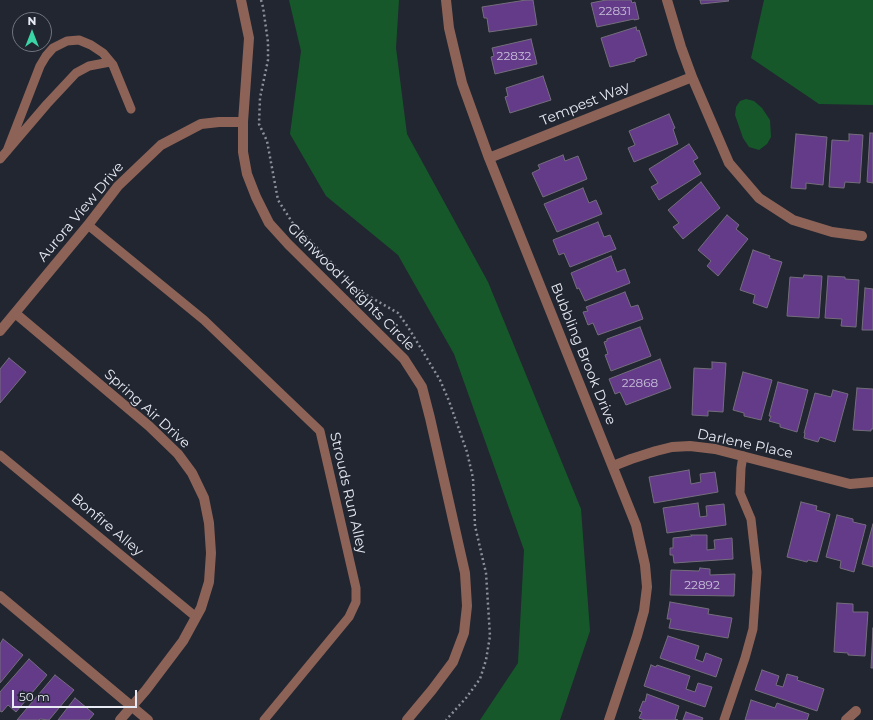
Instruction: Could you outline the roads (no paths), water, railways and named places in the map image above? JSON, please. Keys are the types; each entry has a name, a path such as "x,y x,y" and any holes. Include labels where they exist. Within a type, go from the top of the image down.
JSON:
{"street":[{"name":"Glenwood Heights Circle","path":"241,0 249,38 243,122 243,152 247,174 256,197 269,223 288,244 404,359 422,387 430,418 465,573 467,606 464,633 453,662 407,720"},
{"name":"Bubbling Brook Drive","path":"446,0 449,28 462,83 489,158 636,525 645,565 647,587 644,611 638,636 609,720"},
{"path":"667,0 692,77 729,163 759,198 793,220 832,232 862,236"},
{"name":"Tempest Way","path":"489,158 692,77"},
{"name":"Aurora View Drive","path":"0,331 88,225 118,186 161,145 201,124 243,122"},
{"name":"Spring Air Drive","path":"15,313 149,426 178,454 192,473 204,498 210,523 211,553 210,582 201,608 183,641 132,707 120,720"},
{"name":"Darlene Place","path":"613,466 631,458 672,447 690,446 715,449 850,484 873,482"},
{"path":"0,596 148,720"},
{"path":"846,720 856,711"}],"lane":[{"path":"7,151 40,66 46,56 54,48 67,41 79,40 91,45 103,53 110,62 131,109"},
{"path":"0,159 46,104 76,73 89,66 110,62"},
{"name":"Strouds Run Alley","path":"88,225 204,320 320,431 356,588 356,602 349,617 264,720"},
{"name":"Bonfire Alley","path":"0,455 196,617"},
{"path":"724,720 753,630 757,572 751,519 740,493 743,456"}]}
